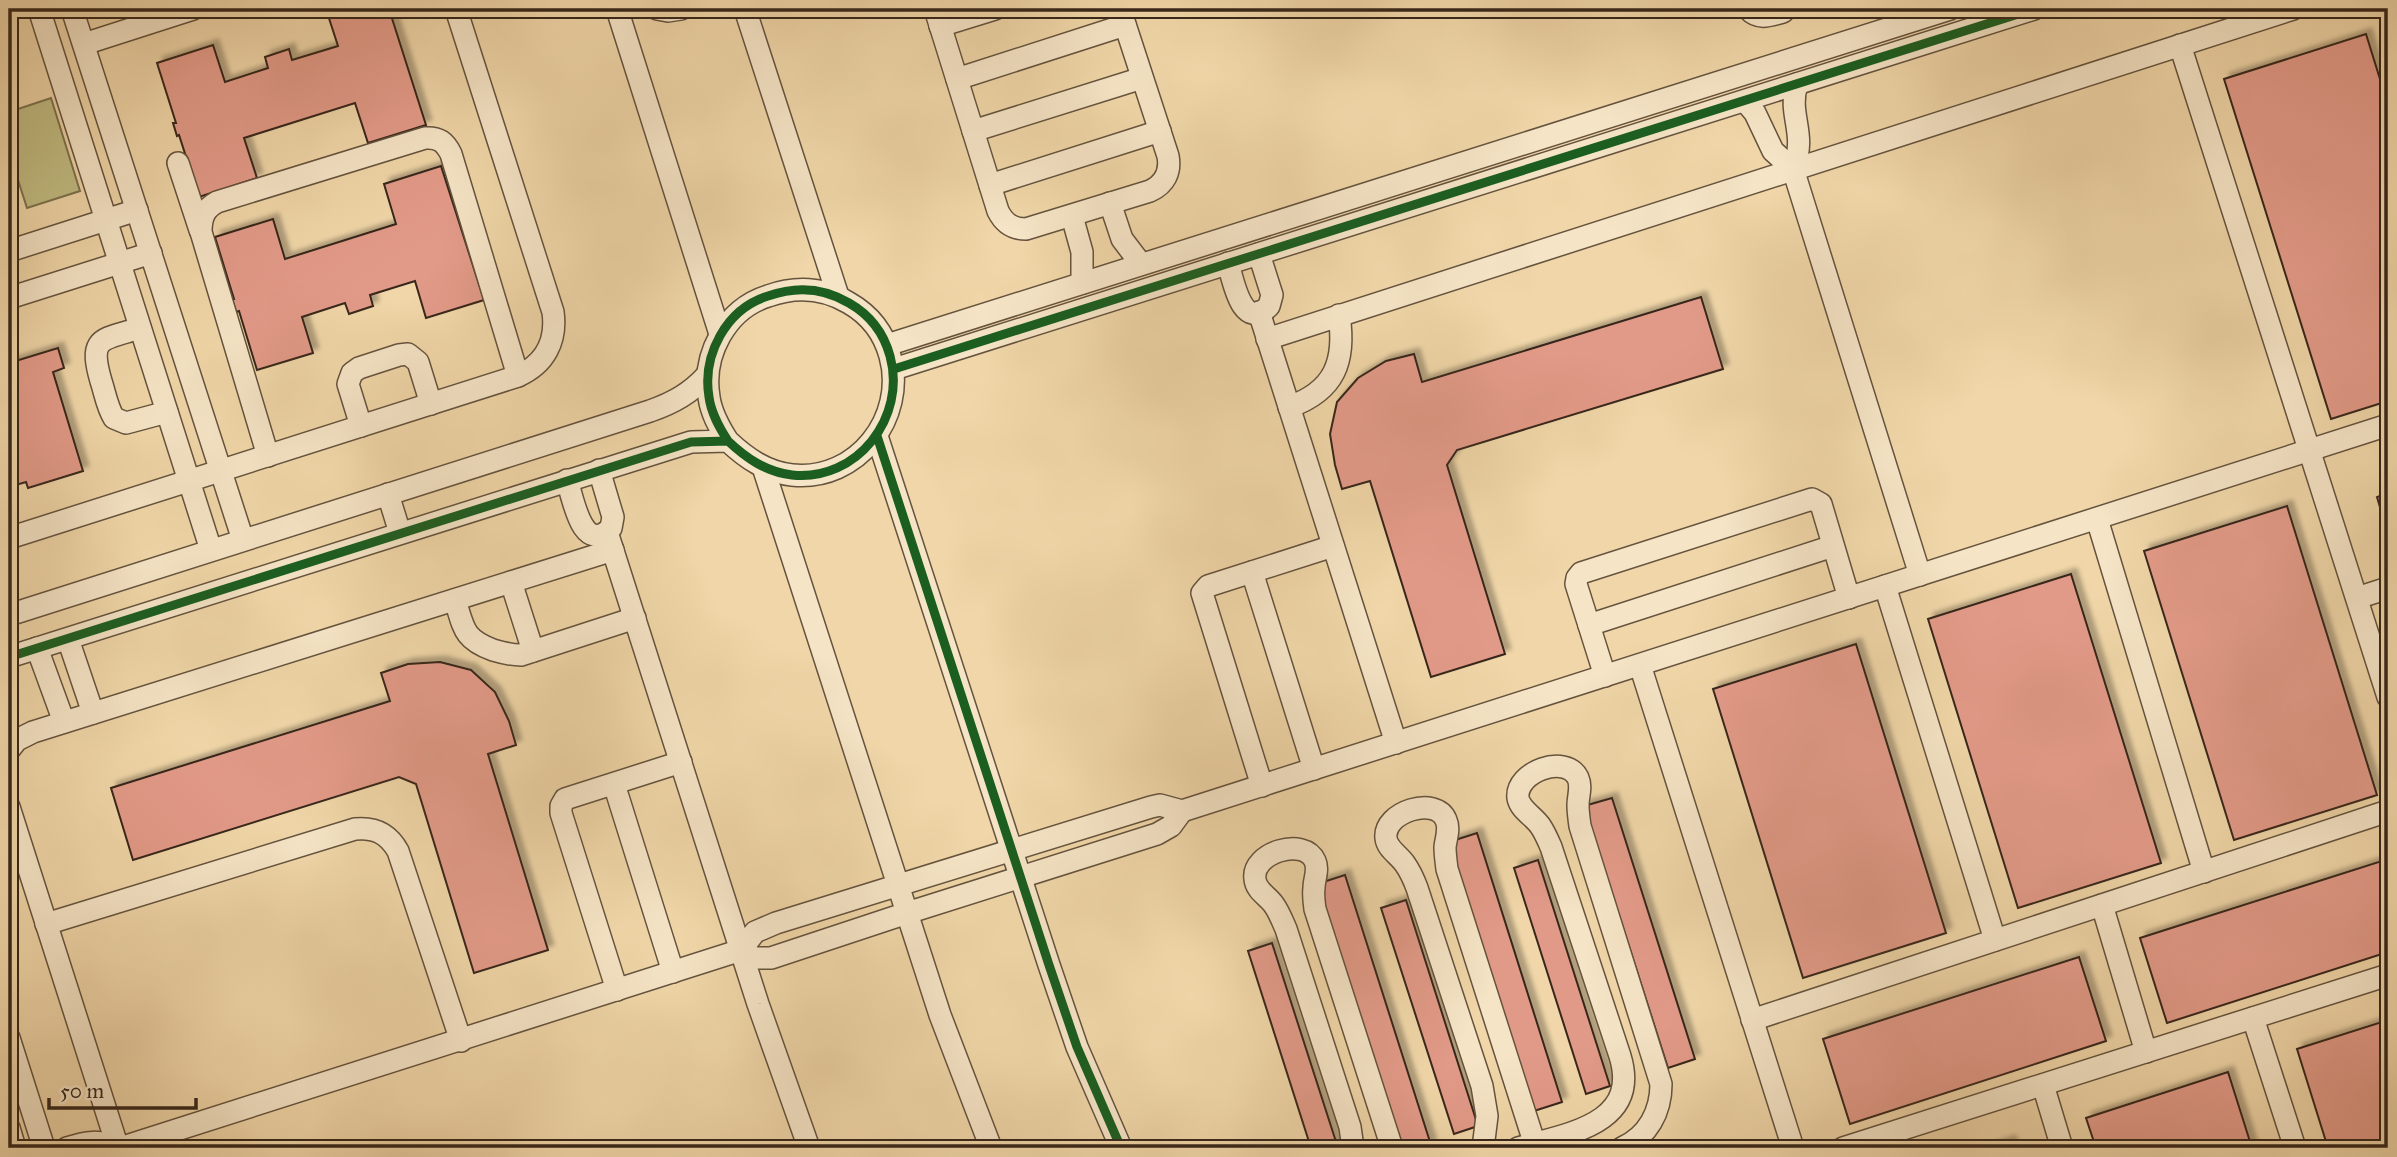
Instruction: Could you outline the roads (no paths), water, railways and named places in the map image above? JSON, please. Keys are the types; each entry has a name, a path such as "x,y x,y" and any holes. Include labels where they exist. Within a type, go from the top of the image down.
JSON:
{"street":[{"path":"39,9 211,550"},
{"path":"72,9 243,540"},
{"path":"83,44 170,12 192,9"},
{"path":"9,538 518,376 536,366 548,351 554,331 554,312 456,9"},
{"path":"617,9 720,334"},
{"path":"657,9 681,9"},
{"path":"745,9 838,296"},
{"path":"957,79 1123,17 1169,163 1166,177 1150,191 1026,229 1012,227 1001,217 937,18 995,9"},
{"path":"1748,9 1763,17 1783,12"},
{"path":"887,345 1950,9"},
{"path":"894,369 2034,9"},
{"path":"1267,338 2293,9"},
{"path":"2180,45 2388,697"},
{"path":"973,131 1142,78"},
{"path":"1793,169 1800,138 1793,100 1797,84"},
{"path":"1745,101 1755,113 1773,151 1793,169 1920,575"},
{"path":"990,185 1160,131"},
{"path":"201,232 204,212 218,202 425,138 441,140 451,154 518,376"},
{"path":"178,163 268,456"},
{"path":"1110,203 1122,239 1141,264"},
{"path":"9,251 137,210"},
{"path":"1072,216 1082,252 1082,283"},
{"path":"9,298 150,253"},
{"path":"1228,263 1240,304 1248,311 1259,312 1269,306 1272,295 1259,254"},
{"path":"799,289 812,289 838,296 867,316 887,345 894,369 894,392 888,415 877,436 854,459 825,472 793,475 763,467 744,456 728,441 716,421 709,398 707,375 720,334 737,313 760,298 785,290 799,289"},
{"path":"1259,312 1396,743"},
{"path":"1289,407 1311,398 1328,383 1334,373 1342,352 1339,315"},
{"path":"140,328 106,339 96,350 95,359 110,410 114,418 127,423 167,412"},
{"path":"361,426 348,384 350,376 359,368 399,355 408,354 418,362 431,404"},
{"path":"9,615 666,406 696,387 707,375"},
{"path":"67,1148 92,1142 119,1148 741,950 749,937 761,928 1151,807 1160,805 1182,811 2388,425"},
{"path":"877,436 1019,877 1077,1047 1121,1148"},
{"path":"9,657 691,442 728,441"},
{"path":"763,467 940,1015 991,1148"},
{"path":"598,470 613,517 610,541 780,1069 809,1148"},
{"path":"567,480 582,526 590,534 610,541"},
{"path":"387,494 400,533"},
{"path":"1605,676 1576,584 1581,573 1812,499 1821,504 1849,597"},
{"path":"2097,519 2204,872"},
{"path":"9,750 25,735 511,582 610,541"},
{"path":"1262,786 1202,593 1208,586 1333,546"},
{"path":"1589,625 1833,546"},
{"path":"1251,572 1314,769"},
{"path":"511,582 533,651"},
{"path":"1885,586 1995,940"},
{"path":"2357,598 2388,588"},
{"path":"455,600 465,630 477,644 511,655 533,651 635,618"},
{"path":"68,639 93,713"},
{"path":"37,648 64,722"},
{"path":"1640,665 1793,1148"},
{"path":"617,990 561,806 565,799 681,762"},
{"path":"1483,1148 1487,1116 1482,1086 1417,888 1409,869 1391,849 1386,832 1392,821 1417,809 1433,808 1443,815 1448,832 1445,848 1447,869 1530,1146 1584,1128 1604,1118 1618,1101 1624,1078 1620,1056 1551,847 1542,828 1524,809 1518,798 1524,780 1540,770 1558,766 1570,769 1578,777 1580,826 1661,1084 1654,1119 1638,1138 1622,1148"},
{"path":"614,784 673,972"},
{"path":"9,807 119,1148"},
{"path":"741,950 755,958 771,958 1157,834 1171,826 1182,811"},
{"path":"1752,1020 2388,811"},
{"path":"46,924 355,829 372,829 388,837 398,850 461,1041"},
{"path":"1353,1148 1350,1127 1286,929 1277,910 1259,890 1254,879 1261,862 1286,849 1301,849 1315,860 1315,909 1392,1148"},
{"path":"2102,905 2146,1052"},
{"path":"1843,1148 2388,975"},
{"path":"2253,1018 2294,1148"},
{"path":"9,1038 44,1148"},
{"path":"2043,1085 2062,1148"},
{"path":"9,1128 15,1148"}]}
